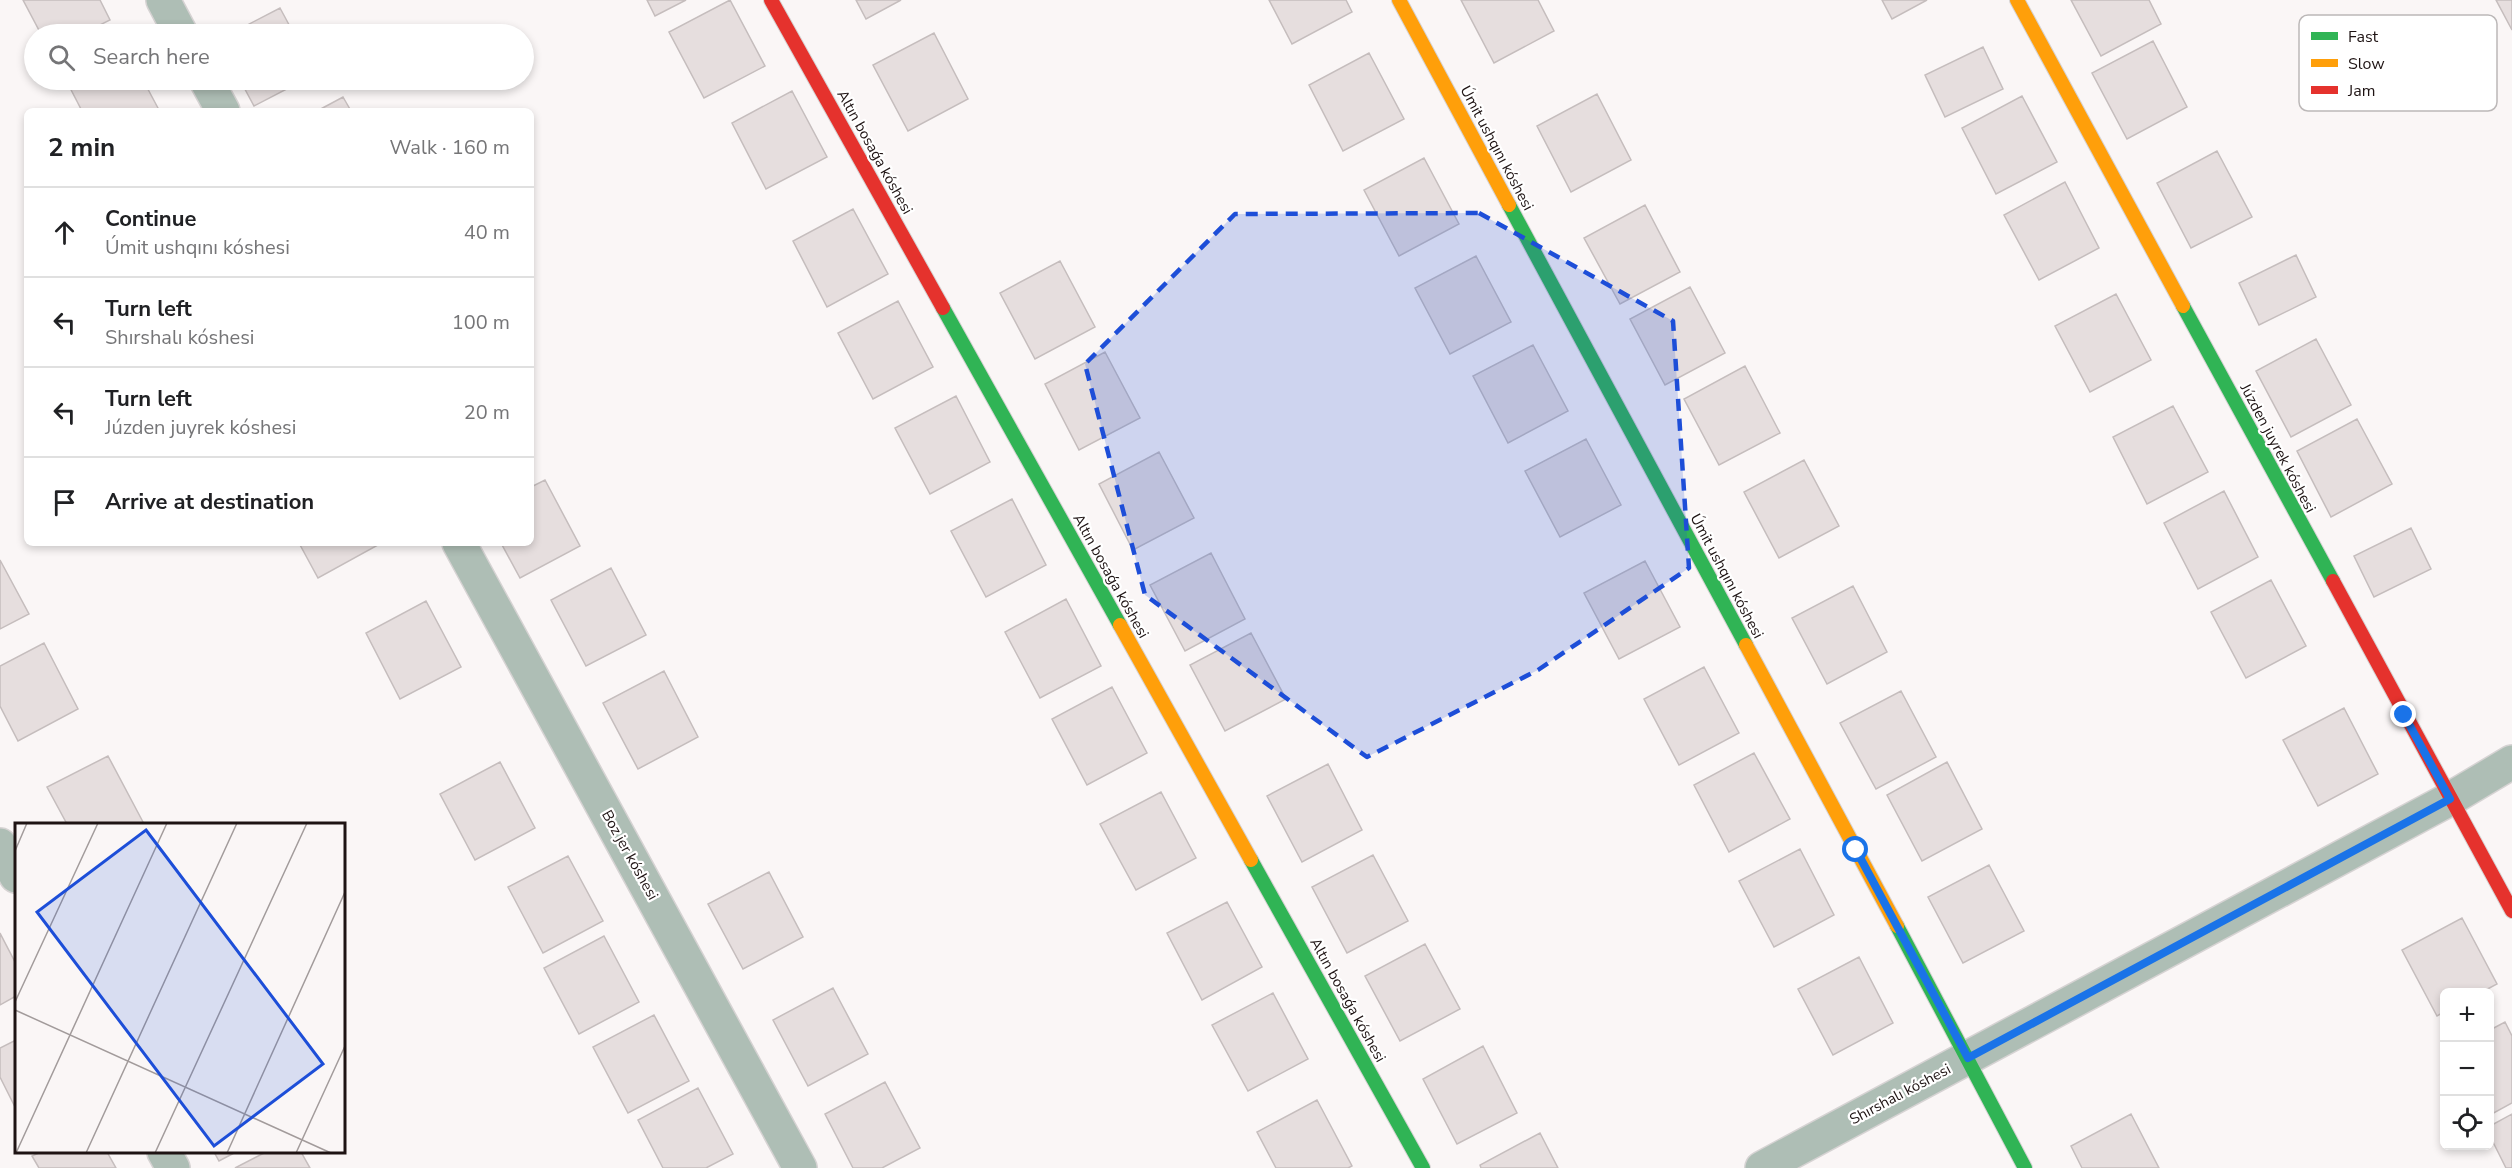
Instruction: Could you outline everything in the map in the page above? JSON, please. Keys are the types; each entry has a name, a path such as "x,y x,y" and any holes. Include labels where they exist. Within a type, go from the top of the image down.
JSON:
{"street":[{"path":"163,0 176,24"},
{"name":"Altın bosaǵa kóshesi","path":"771,0 1423,1168"},
{"name":"Úmit ushqını kóshesi","path":"1399,0 2025,1168"},
{"name":"Júzden juyrek kóshesi","path":"2017,0 2512,912"},
{"path":"211,90 221,108"},
{"name":"Boz jer kóshesi","path":"461,546 801,1168"},
{"name":"Shırshalı kóshesi","path":"1762,1168 2450,799 2512,762"},
{"path":"0,845 15,874"},
{"path":"165,1153 173,1168"}],"highlighted area":[{"path":"1479,213 1673,321 1689,568 1538,670 1367,757 1145,595 1085,364 1235,214"}],"building":[{"path":"23,0 100,0 110,20 102,24 36,24"},
{"path":"647,0 686,0 655,16"},
{"path":"730,0 765,66 704,98 669,32"},
{"path":"856,0 901,0 866,19"},
{"path":"1269,0 1346,0 1352,12 1292,44"},
{"path":"1461,0 1538,0 1554,31 1494,63"},
{"path":"1882,0 1927,0 1892,19"},
{"path":"2071,0 2149,0 2161,24 2101,56"},
{"path":"2496,0 2512,0 2512,30"},
{"path":"280,8 289,24 249,24"},
{"path":"934,33 968,99 908,131 873,65"},
{"path":"2153,41 2187,107 2127,139 2092,73"},
{"path":"1983,47 2003,89 1945,117 1925,75"},
{"path":"1369,53 1404,119 1343,151 1309,85"},
{"path":"71,90 148,90 158,108 80,108"},
{"path":"245,90 285,90 254,106"},
{"path":"792,91 827,157 766,189 732,123"},
{"path":"1597,94 1631,160 1571,192 1537,126"},
{"path":"2022,96 2057,162 1996,194 1962,128"},
{"path":"343,97 349,108 323,108"},
{"path":"2217,151 2252,217 2191,248 2157,183"},
{"path":"1424,158 1459,224 1399,256 1364,190"},
{"path":"2065,182 2099,248 2039,280 2004,215"},
{"path":"1645,205 1680,272 1620,304 1584,238"},
{"path":"853,209 888,274 827,307 793,241"},
{"path":"2296,255 2316,297 2259,325 2239,283"},
{"path":"1476,256 1511,322 1450,354 1415,288"},
{"path":"1060,261 1095,327 1035,359 1000,293"},
{"path":"1690,287 1725,353 1665,385 1630,319"},
{"path":"2116,294 2151,360 2090,392 2055,326"},
{"path":"898,301 933,367 873,399 838,333"},
{"path":"2316,339 2351,405 2291,437 2256,371"},
{"path":"1533,345 1568,411 1508,443 1473,376"},
{"path":"1105,352 1140,418 1079,450 1045,384"},
{"path":"1745,366 1780,433 1719,465 1684,399"},
{"path":"956,396 990,462 930,494 895,428"},
{"path":"2173,406 2208,472 2147,504 2113,437"},
{"path":"2357,419 2392,484 2331,517 2297,451"},
{"path":"1586,439 1621,505 1560,537 1525,471"},
{"path":"1159,452 1194,518 1133,550 1099,484"},
{"path":"1804,460 1839,526 1779,558 1744,492"},
{"path":"545,480 580,546 520,578 503,546 534,546 534,486"},
{"path":"2224,491 2258,557 2198,589 2164,523"},
{"path":"1012,499 1046,565 986,597 951,531"},
{"path":"2411,528 2431,569 2374,597 2354,556"},
{"path":"301,546 376,546 318,578"},
{"path":"1211,553 1245,619 1185,651 1150,585"},
{"path":"0,560 29,614 0,629"},
{"path":"1645,561 1680,627 1619,659 1584,593"},
{"path":"611,568 646,635 586,666 551,600"},
{"path":"2271,580 2306,646 2246,678 2211,612"},
{"path":"1853,586 1887,652 1827,684 1792,618"},
{"path":"1066,599 1101,666 1040,698 1005,632"},
{"path":"426,601 461,667 400,699 366,633"},
{"path":"1251,633 1286,699 1225,731 1190,665"},
{"path":"44,643 78,709 18,741 0,706 0,666"},
{"path":"1704,667 1739,733 1679,765 1644,699"},
{"path":"664,671 698,737 638,769 603,703"},
{"path":"1112,687 1147,753 1087,785 1052,719"},
{"path":"1901,691 1936,757 1876,789 1840,723"},
{"path":"2344,708 2378,774 2318,806 2283,740"},
{"path":"1754,753 1790,819 1729,852 1694,785"},
{"path":"108,756 143,822 66,823 47,787"},
{"path":"500,762 535,828 475,860 440,794"},
{"path":"1947,762 1982,829 1922,861 1887,795"},
{"path":"1328,764 1362,830 1302,862 1267,796"},
{"path":"1161,792 1196,858 1136,890 1100,824"},
{"path":"1800,849 1834,915 1774,947 1739,881"},
{"path":"1373,855 1408,921 1347,953 1312,887"},
{"path":"568,856 603,921 543,953 508,887"},
{"path":"1989,865 2024,931 1963,963 1928,897"},
{"path":"769,872 803,937 743,969 708,904"},
{"path":"1227,902 1262,967 1202,1000 1167,933"},
{"path":"2462,918 2497,984 2490,988 2440,988 2440,1014 2437,1016 2402,950"},
{"path":"0,933 15,962 15,997 0,1005"},
{"path":"604,936 639,1002 579,1034 544,968"},
{"path":"1425,944 1460,1009 1400,1041 1365,976"},
{"path":"1859,957 1893,1023 1833,1055 1798,989"},
{"path":"833,988 868,1054 808,1086 773,1020"},
{"path":"1273,993 1308,1059 1248,1091 1212,1025"},
{"path":"654,1015 689,1081 628,1113 593,1047"},
{"path":"2505,1022 2512,1036 2512,1103 2494,1113 2494,1042 2494,1028"},
{"path":"15,1040 15,1107 0,1077 0,1048"},
{"path":"1483,1046 1517,1113 1457,1144 1423,1079"},
{"path":"885,1082 920,1148 882,1168 853,1168 825,1114"},
{"path":"698,1088 733,1154 706,1168 663,1168 638,1120"},
{"path":"1317,1100 1352,1166 1348,1168 1276,1168 1257,1132"},
{"path":"2131,1114 2159,1168 2082,1168 2071,1146"},
{"path":"2512,1114 2512,1168 2506,1168 2494,1144 2494,1124"},
{"path":"1540,1133 1558,1168 1481,1168 1480,1165"},
{"path":"39,1153 108,1153 116,1168 39,1168 32,1156"},
{"path":"215,1153 234,1153 219,1161"},
{"path":"264,1153 302,1153 310,1168 235,1168"}],"traffic: fast":[{"path":"1509,205 1746,645"},
{"path":"2183,306 2333,581"},
{"path":"943,308 1120,625"},
{"path":"1251,860 1423,1168"},
{"path":"1897,926 2025,1168"}],"traffic: slow":[{"path":"1399,0 1509,205"},
{"path":"2017,0 2183,306"},
{"path":"1120,625 1251,860"},
{"path":"1746,645 1897,926"}],"traffic: jam":[{"path":"771,0 943,308"},
{"path":"2333,581 2512,911"}],"route":[{"path":"1856,850 1968,1058 2450,799 2404,715"}]}
